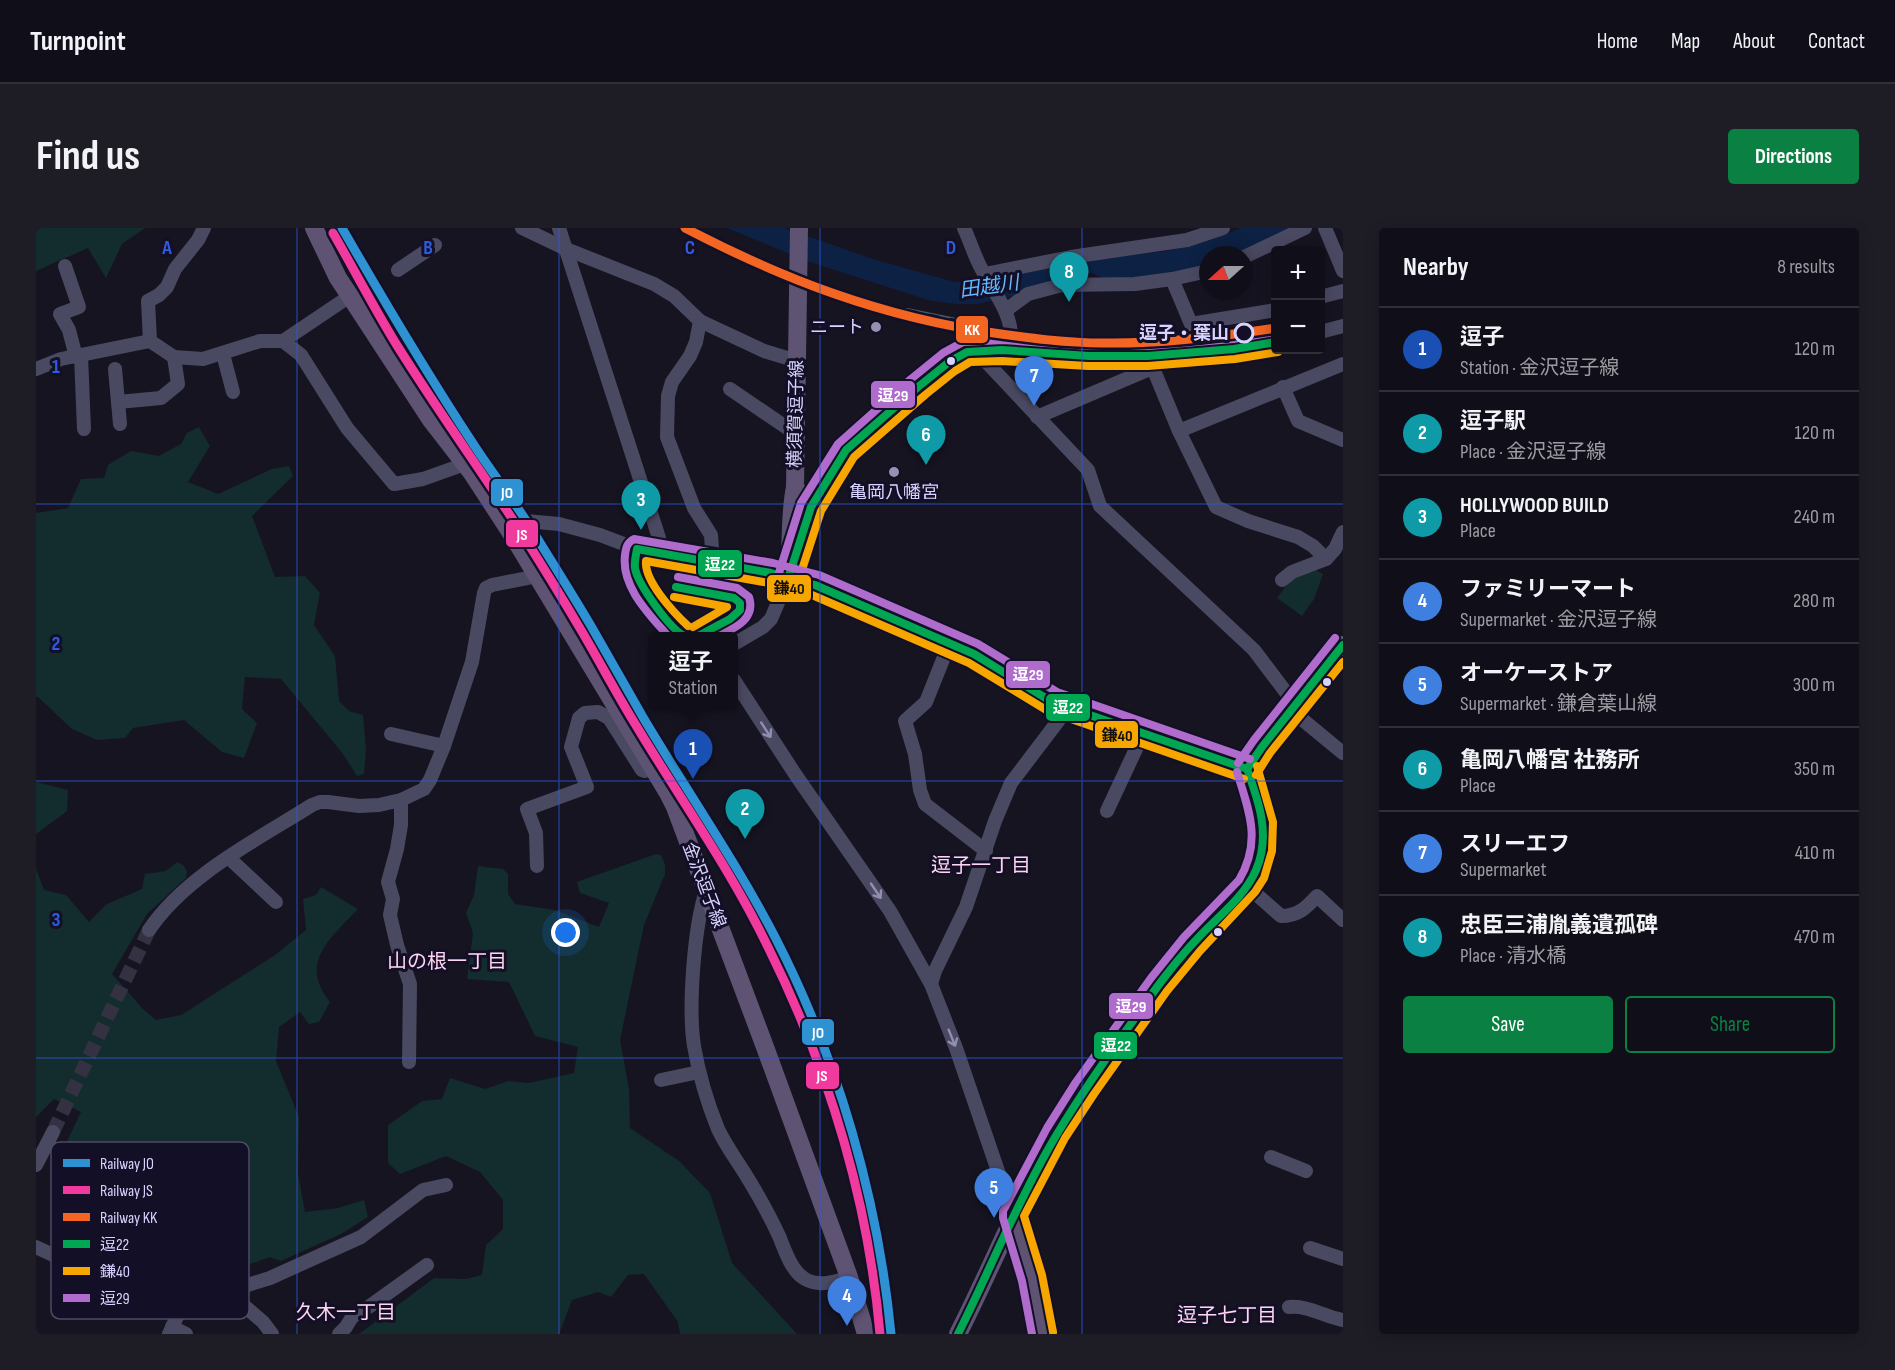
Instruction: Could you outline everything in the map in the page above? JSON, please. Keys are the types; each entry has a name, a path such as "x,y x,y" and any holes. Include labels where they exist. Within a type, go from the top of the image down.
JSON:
{"main road":[{"name":"金沢逗子線","path":"314,228 350,296 431,420 465,464 538,576 675,807 849,1277 866,1334"},
{"name":"横須賀逗子線","path":"788,579 795,487 799,229"},
{"path":"795,487 811,507"},
{"path":"788,579 832,591 950,642 974,654 1052,702 1247,769"},
{"path":"1247,769 1262,747 1340,654"},
{"path":"958,1334 980,1292 1013,1215 1056,1133 1085,1088 1159,985 1192,944 1247,886 1259,860 1264,837 1261,809 1247,769"},
{"path":"1013,1215 1032,1278 1043,1334"}],"street":[{"path":"150,341 148,301 167,287 175,269 198,240 204,228"},
{"path":"522,228 566,249 665,289 700,321 764,351 797,361"},
{"path":"558,228 659,538 658,553"},
{"path":"964,228 986,276 1005,307 1013,335 1011,351"},
{"path":"986,276 1071,257 1186,240 1223,228"},
{"path":"1253,253 1305,228"},
{"path":"1325,228 1343,271"},
{"path":"398,270 435,245"},
{"path":"65,266 79,307 60,314 79,357 84,429"},
{"path":"1005,307 1028,294 1062,285 1114,286 1172,279 1199,273"},
{"path":"1172,279 1191,324 1271,311"},
{"path":"1325,296 1343,291"},
{"path":"36,369 60,360 150,341 174,357 203,359 260,341 283,341 350,296"},
{"path":"700,321 696,342 690,356 672,382 668,396 666,421 667,437 680,473 694,508 711,535 713,563"},
{"path":"1325,331 1343,326"},
{"path":"283,341 301,355 347,428 394,484 423,479 465,464"},
{"path":"738,642 763,627 771,619 788,579 811,507 846,450 856,439 949,362 967,352 1011,351 1150,362 1271,343"},
{"path":"976,351 1088,470 1100,506 1254,650 1291,699 1292,711 1343,753"},
{"path":"223,354 232,392"},
{"path":"118,402 161,398 178,384 174,357"},
{"path":"1037,417 1150,362"},
{"path":"1150,362 1179,431 1216,507 1248,521 1298,537 1313,546 1326,559"},
{"path":"1179,431 1343,364"},
{"path":"114,369 120,424"},
{"path":"1283,387 1298,421 1343,441"},
{"path":"730,389 796,434"},
{"path":"504,523 526,521 559,524 600,535 637,549 771,573 788,579"},
{"path":"1282,580 1293,572 1326,559 1335,549 1343,532"},
{"path":"149,930 162,912 189,887 229,858 320,802 359,806 379,805 401,800 424,789 444,746 472,662 486,588 538,576"},
{"path":"950,642 926,702 905,721 915,754 920,790 925,804 986,851"},
{"path":"738,687 890,911 931,984 956,1048 1013,1215"},
{"path":"931,984 935,970 966,907 995,821 1011,783 1068,708"},
{"path":"537,866 536,833 527,809 587,787 571,747 579,718 585,713 598,712 609,718 642,770 653,768"},
{"path":"391,734 444,746"},
{"path":"1107,811 1143,734"},
{"path":"401,800 401,825 388,882 393,899 390,915 410,984 409,1062"},
{"path":"229,858 276,902"},
{"path":"1247,886 1281,916 1293,916 1317,896 1343,920"},
{"path":"706,891 701,908 693,983 693,1043 702,1086 719,1130 774,1225 793,1266 803,1278 813,1282 826,1283 849,1277"},
{"path":"661,1080 699,1072"},
{"path":"36,1165 53,1132"},
{"path":"1272,1157 1306,1171"},
{"path":"249,1285 270,1278 361,1237 423,1190 446,1185"},
{"path":"36,1247 51,1254"},
{"path":"1310,1248 1343,1258"},
{"path":"339,1334 352,1317 427,1265"},
{"path":"1289,1307 1300,1305 1343,1320"},
{"path":"249,1310 272,1334"},
{"path":"170,1331 186,1334"}],"green space":[{"path":"36,228 145,228 122,244 106,278 88,248 36,271"},
{"path":"199,427 210,446 188,482 218,494 272,469 289,466 293,476 252,516 275,577 305,576 320,593 314,625 335,656 339,701 349,711 363,715 366,749 364,774 357,776 343,754 281,679 245,677 242,709 257,723 244,758 222,752 184,720 133,728 125,738 97,740 72,729 36,697 36,513 68,508 81,479 104,478 108,465 131,451 159,456 181,444 187,433"},
{"path":"1316,570 1323,574 1314,599 1302,616 1277,598 1292,578"},
{"path":"36,782 68,790 67,811 36,834"},
{"path":"656,854 661,855 665,865 665,874 644,925 620,1040 629,1089 630,1128 679,1161 710,1193 732,1263 797,1334 680,1334 678,1322 644,1274 628,1275 611,1297 598,1292 572,1300 559,1334 359,1334 434,1278 466,1279 482,1275 486,1245 503,1229 503,1200 480,1172 446,1156 400,1174 388,1163 388,1125 422,1101 442,1099 450,1078 485,1089 508,1081 529,1083 574,1073 578,1047 535,1036 509,982 467,979 473,933 466,913 474,895 478,866 503,869 508,874 508,894 515,904 555,910 599,927 609,903 580,893 577,882"},
{"path":"177,862 187,871 186,878 147,914 112,974 156,1020 181,1015 275,955 306,930 303,899 316,895 321,887 358,909 329,941 318,963 317,975 321,988 330,1002 319,1022 309,1024 300,1012 279,1027 276,1061 299,1117 298,1173 305,1212 338,1208 364,1200 368,1217 341,1234 281,1261 270,1257 249,1264 249,1142 67,1142 81,1112 54,1099 36,1117 36,869 44,890 66,895 89,922 107,904 142,889 145,874 166,871"}],"water":[{"name":"田越川","path":"727,228 784,228 876,260 955,282 979,282 1103,258 1167,251 1241,228 1295,228 1253,247 1199,246 1199,266 1185,270 1116,280 1093,273 1079,273 1013,296 977,304 928,300 807,261"}],"tunnel":[{"path":"53,1132 149,930"}],"railway":[{"path":"907,311 956,321"}],"rail line":[{"name":"JO","path":"342,228 438,389 529,525 576,601 644,719 745,883 776,939 818,1033 852,1131 876,1232 891,1334"},
{"name":"KK","path":"685,228 760,264 835,294 953,326 1035,338 1103,343 1190,339 1271,329"},
{"name":"JS","path":"333,233 398,347 519,529 754,918 790,993 827,1087 842,1135 866,1234 880,1334"}],"transit line":[{"name":"逗29","path":"778,576 801,503 838,444 911,379 943,353 963,342 1003,340 1089,346 1148,346 1233,339 1271,333"},
{"name":"逗22","path":"788,579 811,507 846,450 918,387 949,362 967,352 1002,350 1089,356 1148,356 1234,349 1271,343"},
{"name":"鎌40","path":"798,582 821,511 854,457 925,395 970,362 1148,366 1235,359 1271,353"},
{"name":"逗29","path":"664,632 638,599 627,578 625,552 628,544 634,539 773,563 819,575 978,644 1057,692 1250,759"},
{"name":"逗22","path":"679,632 648,595 637,575 635,568 637,549 771,573 815,585 974,654 1052,702 1247,769"},
{"name":"鎌40","path":"688,626 655,587 646,561 769,583 812,595 969,663 1048,711 1244,779"},
{"name":"逗29","path":"678,577 737,588 749,597 750,611 747,617 726,632"},
{"name":"逗22","path":"676,587 734,598 740,603 740,610 730,619 706,632"},
{"name":"鎌40","path":"674,597 727,607 693,627"},
{"name":"逗29","path":"1238,763 1335,638"},
{"name":"逗22","path":"1247,769 1343,645"},
{"name":"鎌40","path":"1256,775 1270,753 1343,662"},
{"name":"鎌40","path":"1053,1332 1042,1275 1024,1216 1065,1138 1167,991 1200,951 1255,892 1264,878 1272,851 1273,822 1257,766"},
{"name":"逗22","path":"958,1334 1025,1192 1078,1100 1170,970 1245,890 1251,880 1260,857 1263,832 1256,794 1247,769"},
{"name":"逗29","path":"1032,1334 1022,1281 1003,1218 1003,1211 1047,1128 1076,1082 1151,978 1184,937 1239,880 1246,866 1252,839 1249,813 1237,772"}],"place":[{"name":"忠臣三浦胤義遺孤碑","path":"1069,302"},
{"name":"ニート","path":"876,327"},
{"name":"逗子・葉山","path":"1244,333"},
{"name":"スリーエフ","path":"1034,406"},
{"name":"亀岡八幡宮 社務所","path":"926,465"},
{"name":"亀岡八幡宮","path":"894,472"},
{"name":"HOLLYWOOD BUILD","path":"641,530"},
{"name":"逗子","path":"693,779"},
{"name":"逗子駅","path":"745,839"},
{"name":"オーケーストア","path":"994,1218"},
{"name":"ファミリーマート","path":"847,1326"}],"district":[{"name":"逗子一丁目","path":"981,866"},
{"name":"山の根一丁目","path":"447,962"},
{"name":"久木一丁目","path":"346,1313"},
{"name":"逗子七丁目","path":"1227,1316"}]}
